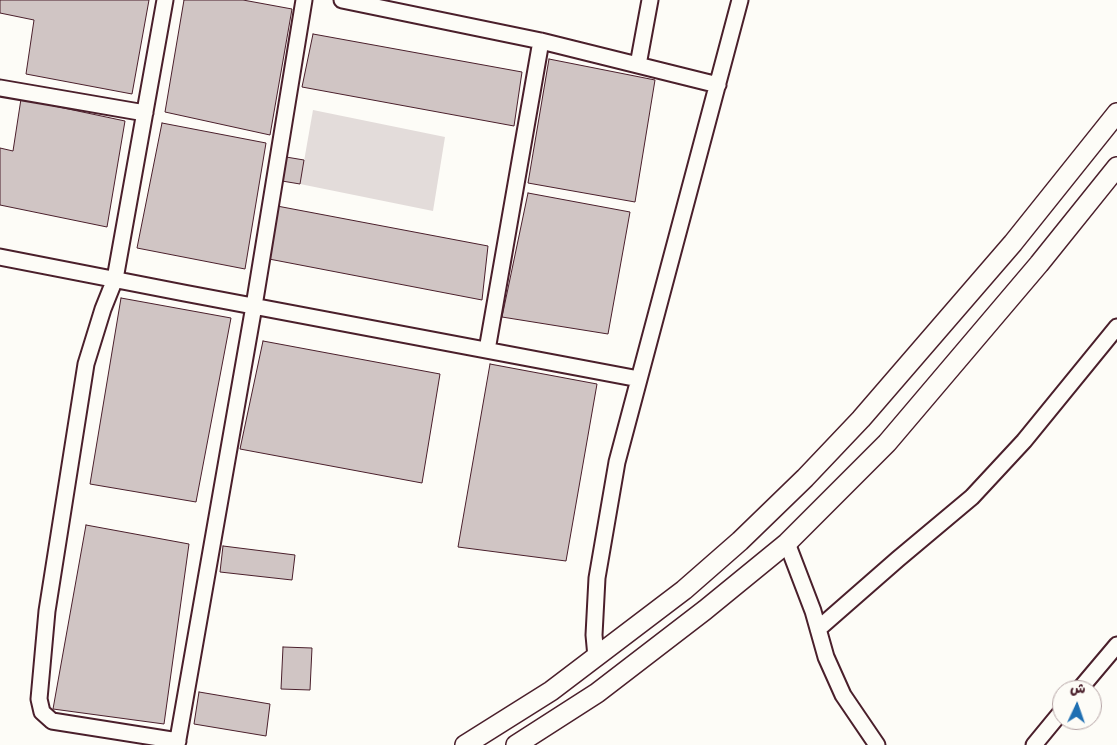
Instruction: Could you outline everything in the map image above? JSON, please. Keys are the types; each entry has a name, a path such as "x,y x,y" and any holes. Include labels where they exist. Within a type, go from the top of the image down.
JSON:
{"street":[{"path":"165,0 115,280 103,308 86,364 48,611 39,699 42,712 52,721 178,743 254,306 304,0"},
{"path":"342,0 541,41 718,85"},
{"path":"638,65 650,0"},
{"path":"596,657 594,635 597,578 617,462 740,0"},
{"path":"487,350 541,41"},
{"path":"0,88 145,113"},
{"path":"466,745 551,691 684,590 740,541 824,459 861,419 1013,243 1117,113"},
{"path":"516,745 597,693 705,610 787,543 887,443 1039,264 1117,167"},
{"path":"0,257 639,379"},
{"path":"818,629 972,497 1024,441 1117,327"},
{"path":"787,543 813,611 826,657 843,695 877,745"},
{"path":"1087,680 1117,645"},
{"path":"1034,745 1052,723"}],"shaded area":[{"path":"313,110 445,137 433,211 300,184"}],"building":[{"path":"0,0 149,0 132,94 26,74 34,20 0,13"},
{"path":"184,0 243,0 292,9 270,135 165,112"},
{"path":"313,34 522,72 514,126 302,87"},
{"path":"549,59 655,80 635,202 528,183"},
{"path":"21,99 125,121 107,227 0,205 0,148 13,151"},
{"path":"162,123 266,143 245,269 137,248"},
{"path":"286,157 304,160 300,184 282,181"},
{"path":"528,193 630,212 608,334 502,317"},
{"path":"277,206 488,246 482,300 269,259"},
{"path":"121,298 231,318 196,502 90,484"},
{"path":"263,341 440,374 422,483 240,449"},
{"path":"490,364 597,384 566,561 458,547"},
{"path":"86,525 189,544 164,724 53,709"},
{"path":"223,546 295,555 292,580 220,572"},
{"path":"283,647 312,648 310,690 281,689"},
{"path":"199,692 270,704 266,736 194,724"}]}
